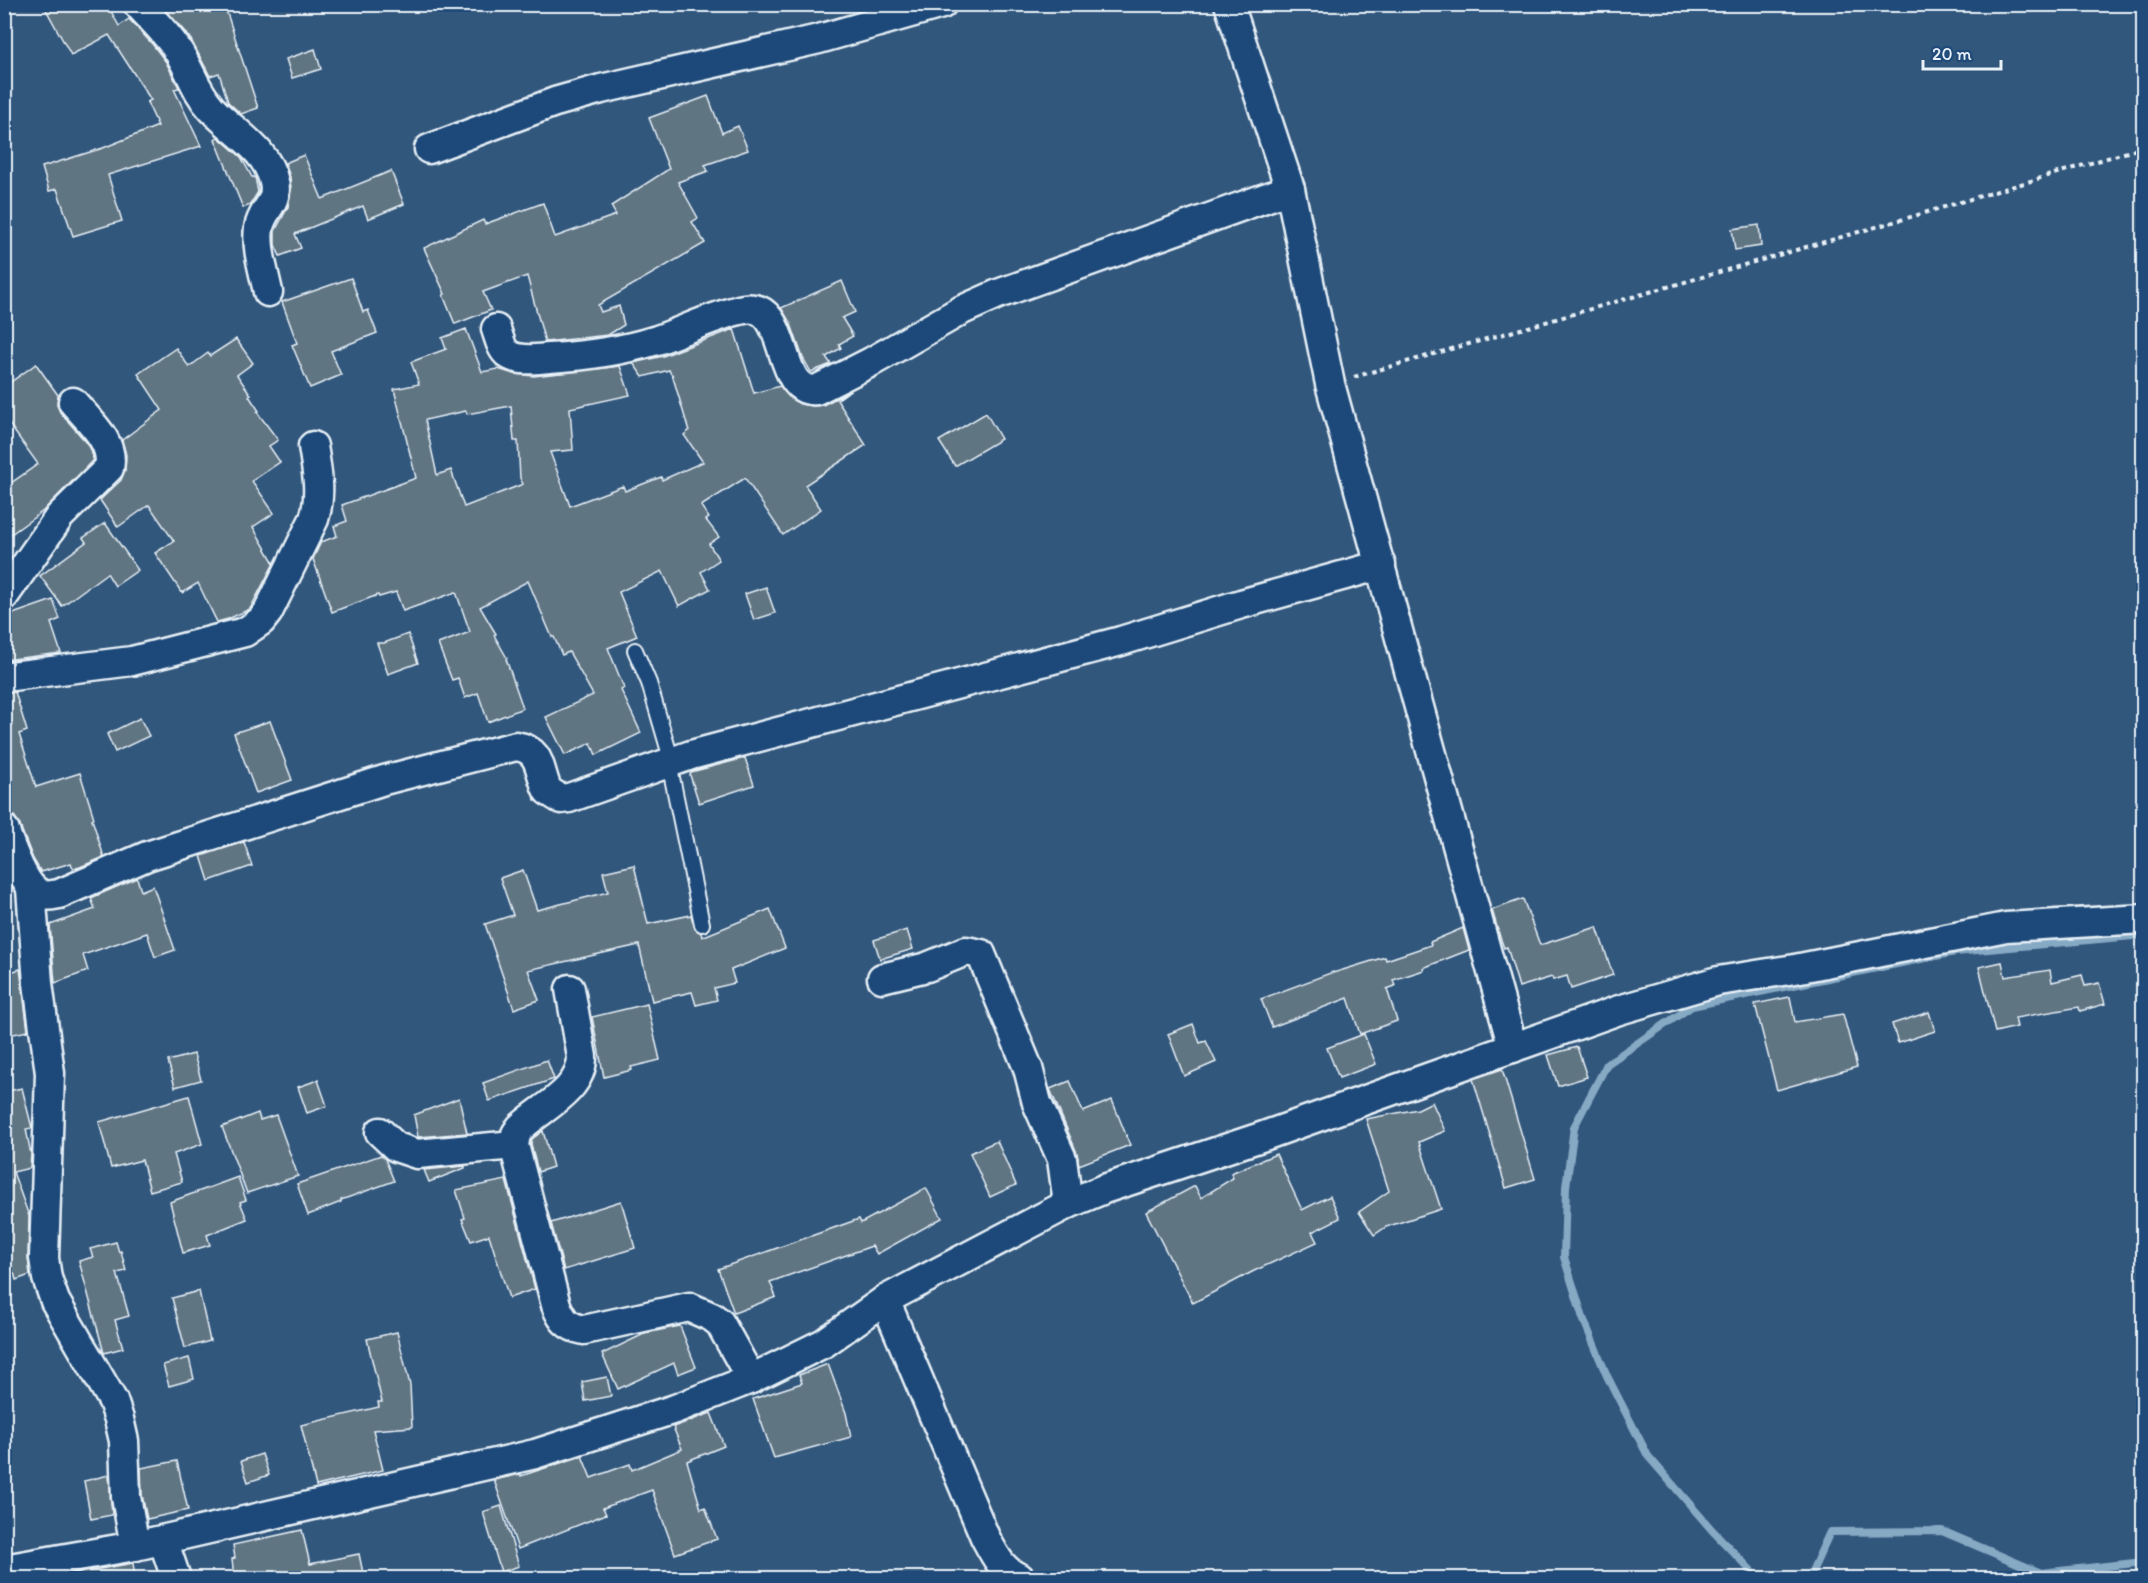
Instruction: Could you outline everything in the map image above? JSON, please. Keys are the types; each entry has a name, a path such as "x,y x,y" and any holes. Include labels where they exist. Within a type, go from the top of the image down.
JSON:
{"street":[{"path":"138,4 171,41 203,97 214,111 254,148 266,163 274,179 276,193 274,200 259,228 268,292"},
{"path":"429,149 555,102 601,89 819,39 942,4"},
{"path":"1228,4 1290,189 1330,384 1513,1048"},
{"path":"496,329 505,351 514,357 532,359 570,357 623,349 654,341 738,311 754,309 766,315 772,324 797,382 809,390 816,390 871,362 962,310 998,294 1290,189"},
{"path":"4,596 60,516 109,468 111,458 109,447 73,402"},
{"path":"4,677 132,661 231,637 253,627 268,612 314,519 319,504 320,490 313,446"},
{"path":"31,889 47,896 59,894 147,856 384,780 516,746 532,751 548,791 561,799 671,762 956,683 1121,641 1240,604 1381,565"},
{"path":"4,829 31,889 38,983 50,1073 44,1258 47,1278 55,1301 113,1401 119,1419 124,1441 126,1497 135,1546"},
{"path":"20,1570 163,1540 535,1454 675,1409 751,1379 824,1343 885,1300 1068,1204 1104,1189 1262,1137 1619,1010 1718,981 1795,969 2006,927 2144,919"},
{"path":"882,978 927,967 966,951 981,954 1028,1068 1037,1104 1062,1159 1068,1204"},
{"path":"570,989 582,1067 577,1079 568,1089 520,1128 514,1145 556,1305 565,1323 571,1328 584,1330 689,1307 720,1323 751,1379"},
{"path":"380,1132 396,1147 417,1154 514,1145"},
{"path":"885,1300 985,1538 998,1561 1011,1575 1020,1578"},
{"path":"163,1540 176,1578"}],"lane":[{"path":"635,650 649,683 671,762 702,924"}],"path":[{"path":"1330,384 1904,219 2144,147"}],"building":[{"path":"43,4 107,4 119,26 129,19 166,62 179,88 174,89 201,146 108,175 122,221 73,236 57,189 49,191 42,167 103,148 158,126 147,102 151,100 109,35 71,55"},
{"path":"161,4 224,4 258,108 241,114 228,102 219,73 210,76 190,38"},
{"path":"315,49 321,69 292,78 286,59"},
{"path":"708,96 722,133 738,126 748,150 705,165 708,171 678,182 698,218 692,222 705,243 598,305 601,312 619,306 624,325 608,335 545,342 527,276 483,292 491,310 455,324 443,295 445,294 424,248 483,220 485,224 543,203 555,237 616,215 611,206 669,169 649,118"},
{"path":"218,137 241,157 252,177 255,177 258,192 250,205 243,208 215,139"},
{"path":"304,155 322,199 391,171 404,204 368,219 363,206 295,234 301,248 280,256 275,245 275,231 288,207 291,191 290,177 285,163"},
{"path":"1759,225 1761,246 1735,250 1732,229"},
{"path":"351,278 363,312 368,310 377,333 331,351 341,375 310,388 292,345 297,343 282,302"},
{"path":"842,281 855,312 842,318 853,336 839,344 841,348 826,357 831,364 811,372 803,358 791,324 781,308"},
{"path":"466,329 482,372 498,369 514,374 534,376 620,366 630,395 570,408 573,450 550,452 570,506 623,486 625,491 661,477 662,480 703,462 684,435 689,431 672,374 669,370 643,377 633,363 663,356 734,329 754,393 780,386 791,399 800,404 813,406 823,405 848,392 837,400 866,445 805,485 821,509 783,535 745,478 701,506 709,518 706,520 719,537 709,544 719,560 701,572 710,589 679,606 662,571 619,592 637,636 608,648 624,688 621,690 641,733 596,755 591,743 565,755 546,717 593,695 569,652 562,655 528,581 480,607 507,658 523,708 488,722 478,693 465,698 458,678 452,680 438,644 470,632 456,592 403,611 396,592 379,597 378,595 332,612 313,559 321,542 337,536 334,526 347,521 342,505 416,478 394,389 419,384 411,362 446,349 442,338","holes":["511,406 514,441 518,441 520,478 523,484 464,507 451,470 437,475 425,420 466,411 467,414"]},
{"path":"236,339 253,363 237,375 251,395 249,396 259,411 257,412 278,440 269,446 280,462 252,481 274,513 253,527 274,563 250,609 217,622 198,583 182,593 155,553 174,541 149,505 118,527 100,500 121,480 125,470 126,455 122,440 162,410 138,374 176,348 189,367 208,353 210,356"},
{"path":"36,364 58,395 57,405 60,412 86,442 93,460 43,511 4,539 4,488 38,464 4,417 4,387"},
{"path":"986,413 1001,439 955,466 939,441"},
{"path":"105,523 138,570 115,586 107,573 62,606 40,576 86,542 83,538"},
{"path":"766,587 775,613 754,620 745,594"},
{"path":"53,600 60,619 51,623 61,653 4,660 4,617"},
{"path":"408,634 418,663 388,674 377,643 384,643"},
{"path":"15,692 27,731 19,734 36,787 80,773 104,857 80,867 73,868 71,863 41,872 33,859 19,823 14,816 4,813 4,693"},
{"path":"140,718 149,736 115,752 107,734"},
{"path":"270,721 292,780 256,793 234,733"},
{"path":"745,758 754,785 699,803 691,772"},
{"path":"244,842 252,866 209,881 201,856"},
{"path":"634,865 648,924 691,915 695,929 701,933 702,937 770,909 785,948 731,970 735,983 714,988 717,1000 696,1005 692,992 652,1001 639,945 528,970 539,1000 514,1009 485,924 513,915 500,878 523,870 537,910 608,892 603,872"},
{"path":"137,878 141,891 153,886 175,950 155,957 147,933 83,955 88,971 55,983 50,925 95,909 91,898"},
{"path":"1523,899 1540,945 1597,927 1613,975 1571,989 1567,976 1553,980 1552,977 1519,987 1507,947 1504,948 1492,910"},
{"path":"1463,928 1469,950 1423,968 1424,970 1393,980 1395,986 1387,989 1397,1021 1360,1034 1348,998 1272,1027 1261,999 1333,972 1385,957 1386,960 1431,945 1430,942"},
{"path":"907,930 913,949 880,959 874,940"},
{"path":"2002,962 2005,977 2050,970 2052,982 2082,975 2085,986 2099,983 2105,1004 2080,1011 2079,1007 2015,1018 2017,1027 1995,1032 1979,967"},
{"path":"20,969 28,1031 4,1036 4,974"},
{"path":"1790,997 1795,1022 1843,1014 1857,1067 1777,1090 1755,1004"},
{"path":"647,1004 660,1060 604,1077 592,1017"},
{"path":"1929,1012 1935,1031 1898,1043 1892,1024"},
{"path":"1193,1024 1200,1043 1206,1041 1216,1062 1184,1076 1168,1034"},
{"path":"1364,1034 1376,1064 1339,1078 1327,1048"},
{"path":"1577,1047 1587,1077 1558,1086 1548,1055"},
{"path":"194,1054 201,1080 175,1087 168,1061"},
{"path":"547,1060 554,1079 489,1101 483,1083"},
{"path":"1502,1069 1535,1179 1506,1188 1473,1079"},
{"path":"318,1080 327,1106 307,1113 298,1087"},
{"path":"1070,1081 1083,1112 1112,1100 1130,1145 1079,1165 1077,1153 1050,1089"},
{"path":"22,1088 32,1128 26,1129 31,1154 30,1168 13,1172 29,1216 30,1275 16,1280 14,1273 4,1275 4,1092"},
{"path":"189,1096 202,1144 174,1154 182,1182 150,1191 142,1160 111,1168 99,1122"},
{"path":"459,1098 467,1133 418,1137 414,1115"},
{"path":"1432,1102 1445,1131 1419,1142 1441,1209 1386,1227 1374,1235 1359,1212 1389,1191 1366,1119 1418,1109"},
{"path":"258,1113 260,1120 276,1115 298,1176 247,1193 222,1127"},
{"path":"543,1131 553,1167 538,1172 531,1144 532,1139"},
{"path":"997,1141 1016,1185 990,1197 970,1153"},
{"path":"1276,1154 1302,1210 1330,1196 1340,1218 1312,1232 1317,1242 1193,1303 1146,1212 1195,1186 1201,1198 1233,1178 1231,1173"},
{"path":"381,1155 394,1181 341,1200 341,1202 308,1215 297,1184"},
{"path":"465,1166 465,1168 429,1182 424,1170"},
{"path":"238,1177 246,1200 240,1202 247,1219 207,1235 210,1245 183,1253 170,1202"},
{"path":"506,1180 535,1289 509,1298 489,1235 471,1241 462,1219 465,1218 456,1190"},
{"path":"926,1188 942,1218 877,1254 872,1246 770,1282 776,1297 734,1313 718,1269 859,1219 861,1223"},
{"path":"621,1201 635,1248 564,1270 551,1223"},
{"path":"116,1242 126,1271 117,1273 129,1316 115,1320 123,1348 104,1353 79,1261 93,1257 90,1249"},
{"path":"199,1291 210,1341 185,1348 172,1298"},
{"path":"680,1326 696,1367 678,1374 674,1363 618,1389 602,1354 646,1333"},
{"path":"397,1332 410,1385 412,1427 373,1430 383,1470 316,1486 301,1425 379,1407 378,1402 382,1402 367,1339"},
{"path":"189,1358 194,1379 169,1386 163,1365"},
{"path":"828,1364 846,1413 851,1437 774,1458 753,1399 802,1383 799,1375"},
{"path":"607,1377 611,1396 585,1401 582,1382"},
{"path":"711,1413 724,1446 687,1461 701,1509 705,1507 717,1539 675,1554 652,1490 603,1508 606,1514 518,1549 494,1480 521,1474 521,1476 582,1456 591,1478 630,1464 632,1470 682,1449 673,1427"},
{"path":"262,1454 269,1475 248,1482 241,1461"},
{"path":"177,1461 188,1510 147,1519 142,1495 141,1468"},
{"path":"109,1475 112,1515 91,1519 84,1481"},
{"path":"501,1506 519,1566 501,1572 483,1512"},
{"path":"302,1530 310,1564 359,1554 364,1578 234,1578 233,1545"},
{"path":"133,1563 135,1578 73,1578 73,1574"}],"waterway":[{"path":"1758,1578 1712,1530 1648,1456 1607,1376 1583,1318 1564,1257 1566,1187 1574,1127 1607,1064 1692,1006 1955,952 2144,935"},
{"path":"1809,1578 1830,1532 1942,1531 2041,1573 2144,1562"}]}
